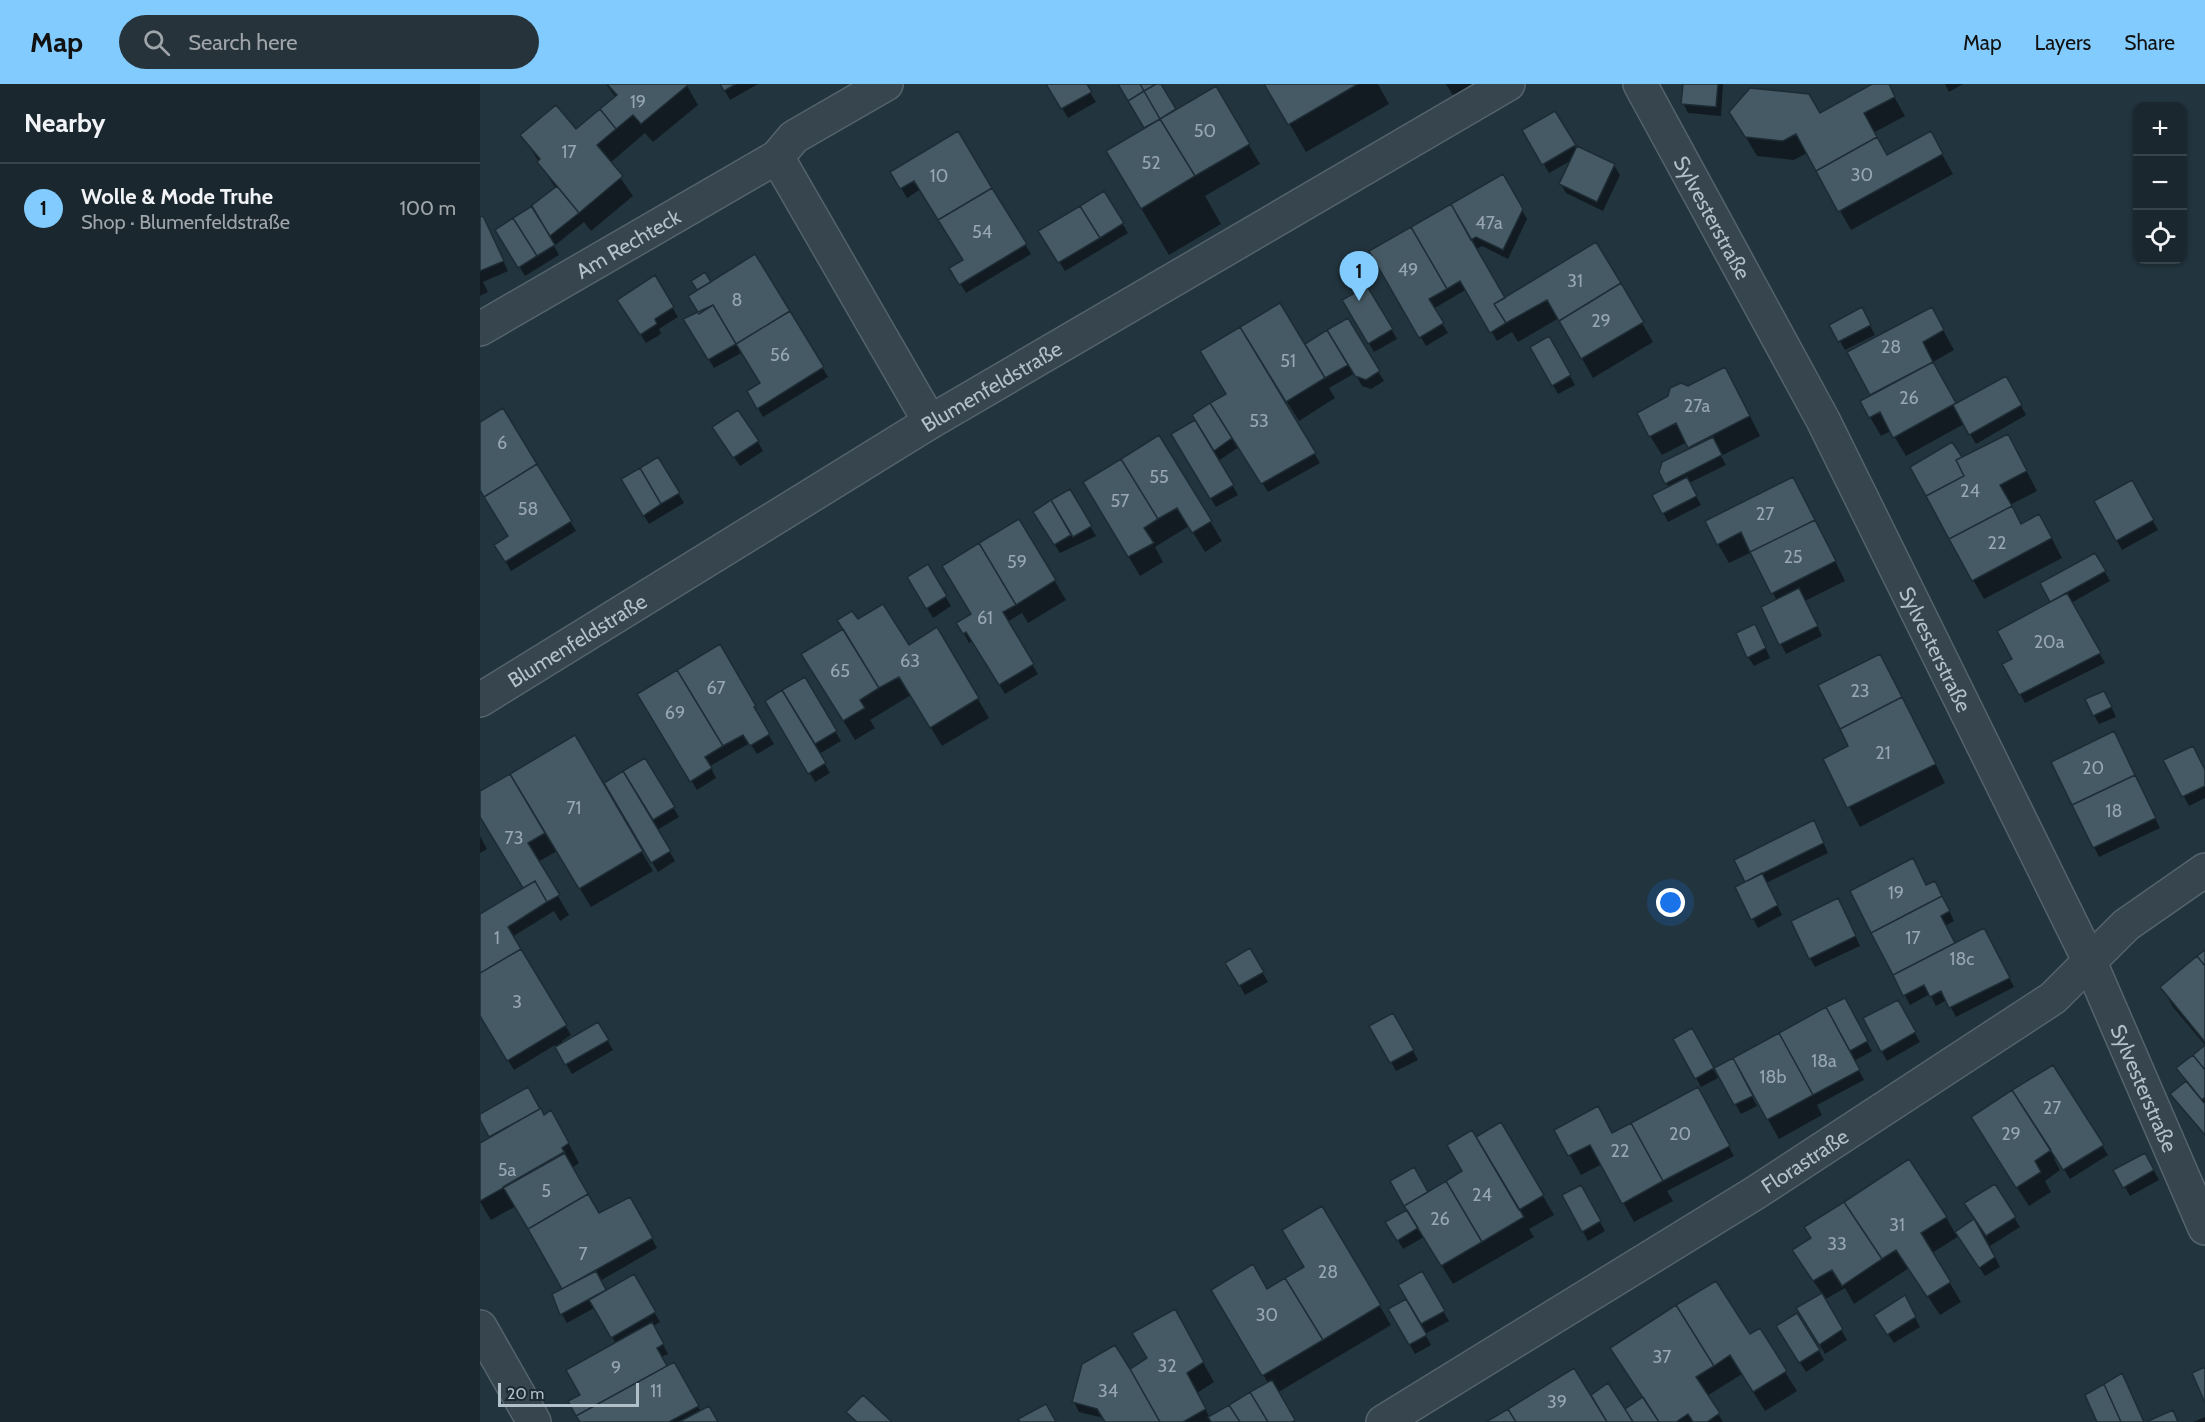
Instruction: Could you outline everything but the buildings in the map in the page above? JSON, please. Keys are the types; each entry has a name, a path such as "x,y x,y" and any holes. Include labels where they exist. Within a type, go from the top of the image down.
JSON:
{"street":[{"name":"Am Rechteck","path":"480,329 777,157 794,137 886,84"},
{"name":"Blumenfeldstraße","path":"480,700 930,422 1508,84"},
{"name":"Sylvesterstraße","path":"1640,84 1823,420 2089,960 2205,1228"},
{"path":"777,157 930,422"},
{"name":"Florastraße","path":"1383,1422 1795,1167 2053,998 2126,925 2205,870"},
{"path":"480,1327 534,1422"}],"place":[{"name":"Wolle & Mode Truhe","path":"1359,301"}]}
